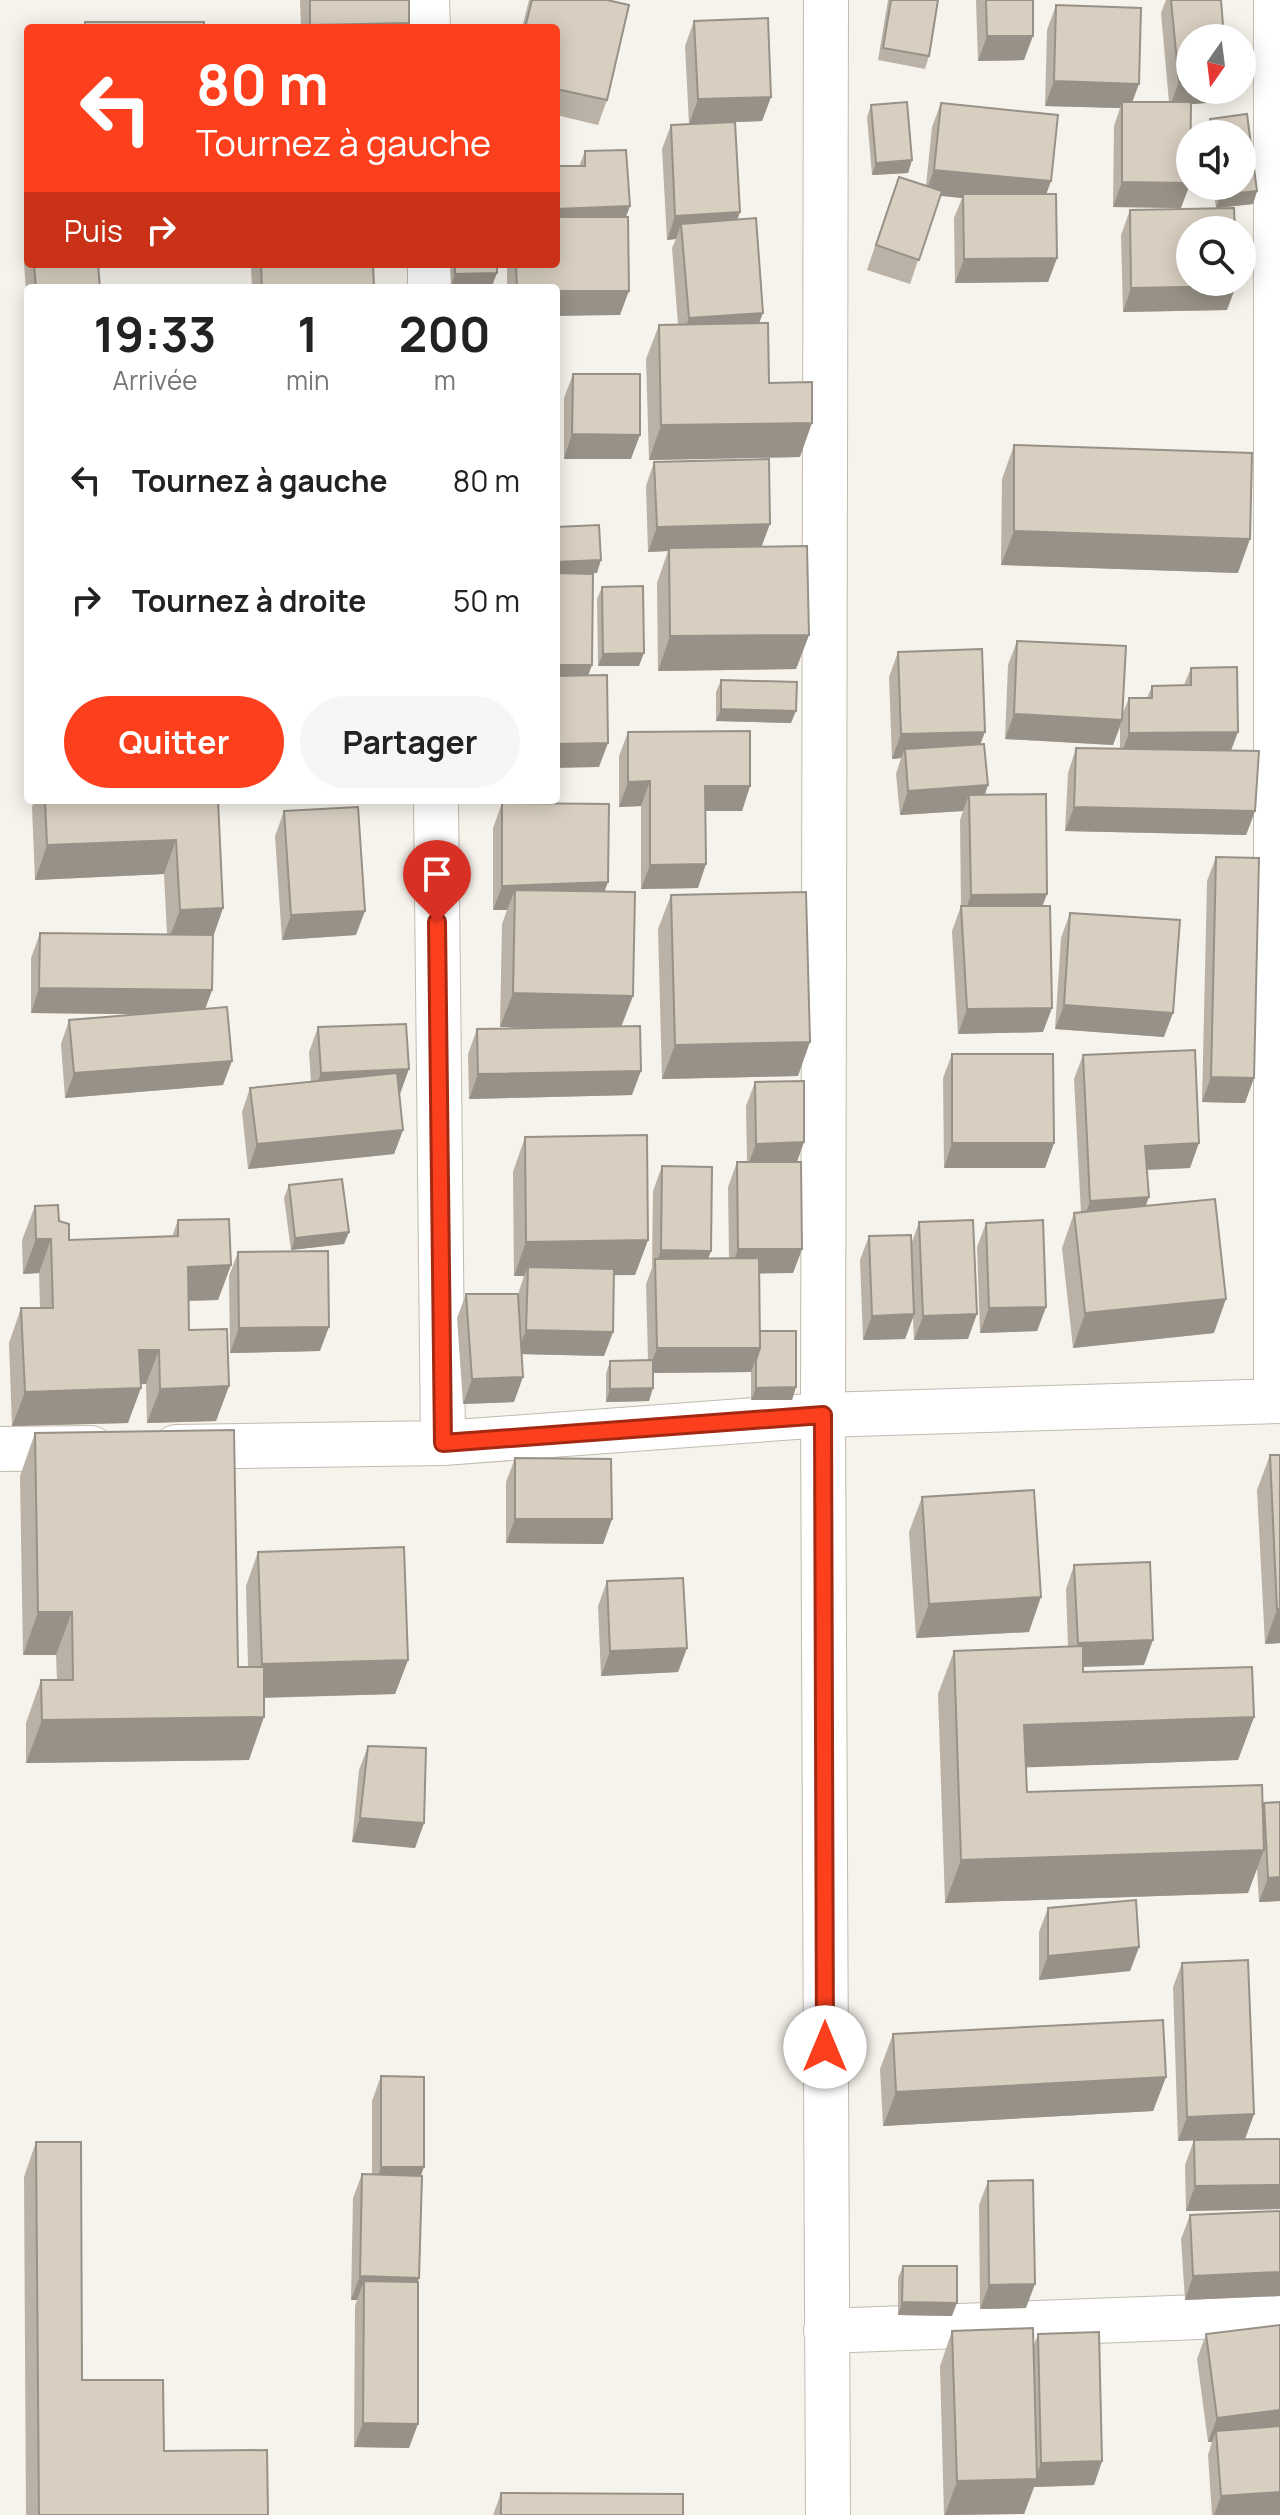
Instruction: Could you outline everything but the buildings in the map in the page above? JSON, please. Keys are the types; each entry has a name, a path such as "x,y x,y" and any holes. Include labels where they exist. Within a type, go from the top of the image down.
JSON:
{"street":[{"path":"427,0 428,24"},
{"path":"826,0 823,1415 828,2515"},
{"path":"0,1449 443,1443 823,1415 1278,1401 1276,0"},
{"path":"436,804 443,1443"},
{"path":"826,2331 1280,2314"}],"route":[{"path":"437,922 443,1443 823,1415 825,2047"}]}
